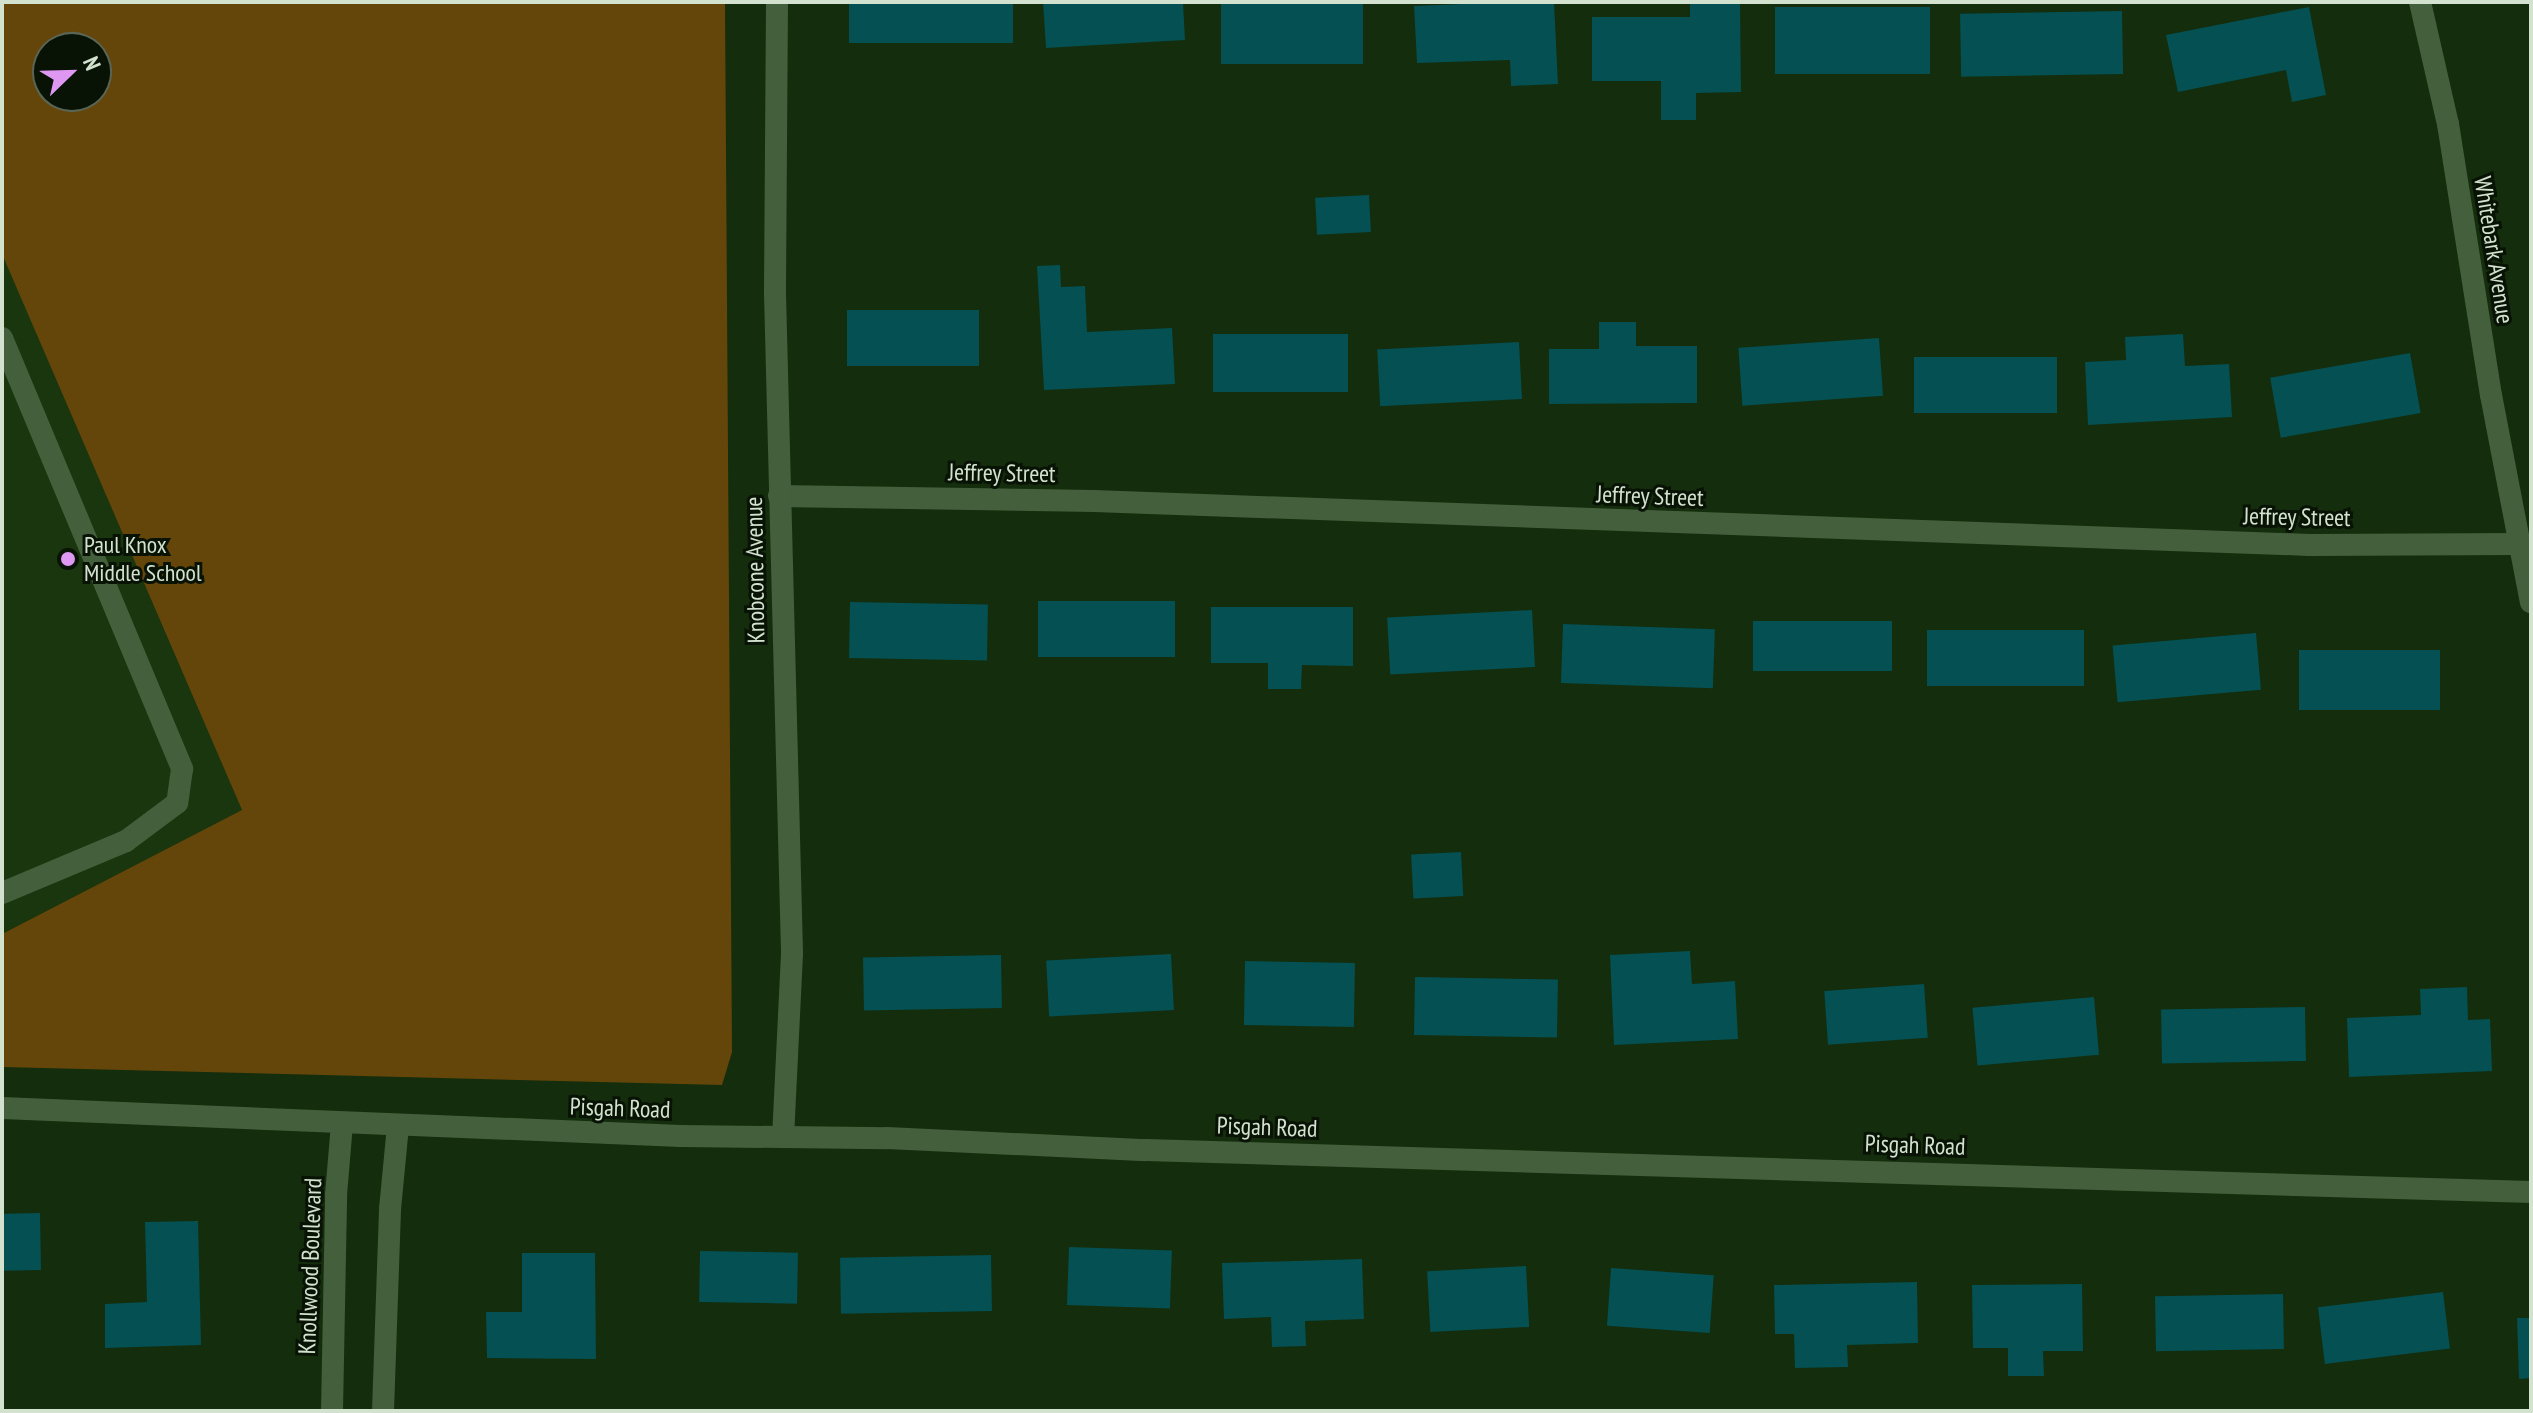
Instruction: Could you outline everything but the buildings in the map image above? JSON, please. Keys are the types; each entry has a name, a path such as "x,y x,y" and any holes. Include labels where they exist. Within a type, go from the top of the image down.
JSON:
{"street":[{"name":"Knobcone Avenue","path":"777,2 775,294 792,954 783,1137"},
{"name":"Whitebark Avenue","path":"2420,2 2448,124 2531,602"},
{"path":"2,338 182,769 177,803 126,841 2,893"},
{"name":"Jeffrey Street","path":"779,496 1094,501 2293,544 2520,544"},
{"name":"Pisgah Road","path":"2,1108 398,1126 2531,1192"},
{"name":"Knollwood Boulevard","path":"332,1411 336,1195 342,1123"},
{"path":"383,1411 390,1209 398,1126"}],"shaded area":[{"path":"2,2 725,2 732,1052 722,1085 2,1067 2,934 242,810 2,254"},
{"name":"Paul Knox Middle School","path":"2,254 242,810 2,934"}],"place":[{"name":"Paul Knox Middle School","path":"68,559"}]}
